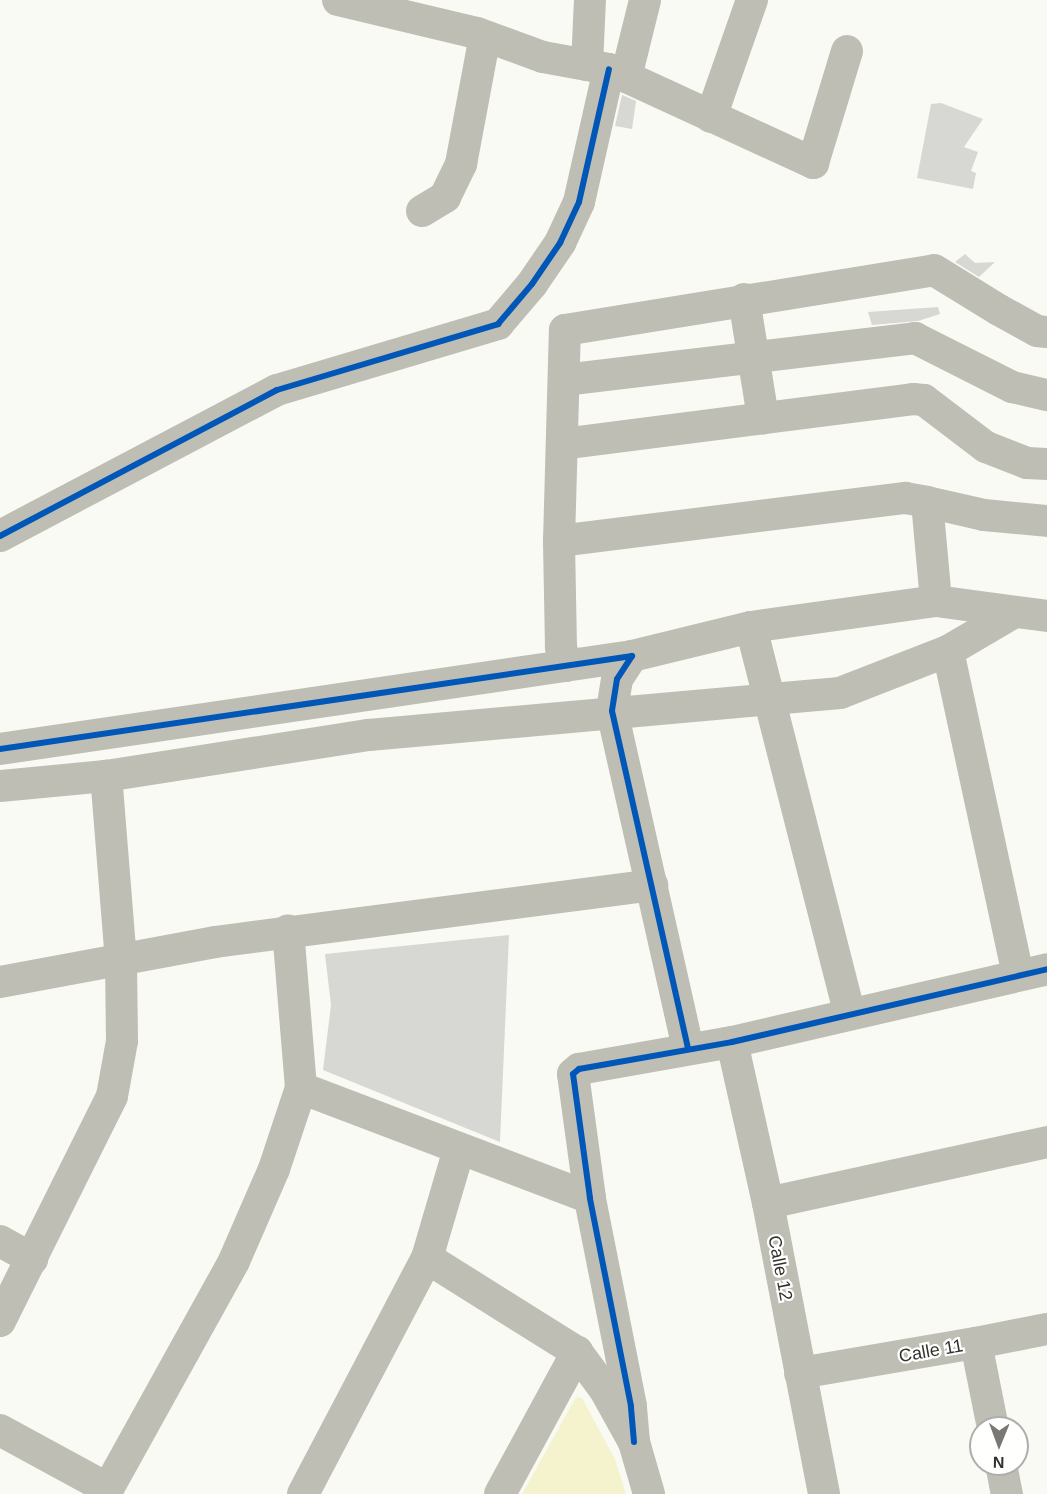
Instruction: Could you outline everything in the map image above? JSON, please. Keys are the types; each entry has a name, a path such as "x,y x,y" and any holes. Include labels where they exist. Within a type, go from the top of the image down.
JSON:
{"street":[{"path":"338,0 485,36 543,57 608,70 813,163 847,51"},
{"path":"590,0 608,70"},
{"path":"0,536 278,390 498,324 532,284 560,243 579,202 608,70 645,0"},
{"path":"711,117 752,0"},
{"path":"422,211 445,197 461,164 485,36"},
{"path":"566,666 561,646 559,541 565,330 744,299 934,270 1037,331 1047,332"},
{"path":"744,299 763,418"},
{"path":"564,380 915,338 1012,387 1047,395"},
{"path":"562,444 924,400 986,447 1027,463 1047,464"},
{"path":"559,541 905,498 984,515 1047,521"},
{"path":"927,502 936,601"},
{"path":"0,749 632,656 751,627 936,601 1047,616"},
{"path":"0,786 106,776 369,735 612,711 840,693 948,651 1013,613"},
{"path":"751,627 850,1014"},
{"path":"649,1494 634,1442 631,1406 590,1198 573,1074 579,1070 688,1047 732,1042 1032,972 948,651"},
{"path":"632,656 617,680 612,711 688,1047"},
{"path":"0,1321 112,1096 122,1041 121,961 106,776"},
{"path":"0,982 288,932 652,885"},
{"path":"0,1430 106,1492 234,1261 274,1169 301,1088 295,977 288,932"},
{"name":"Calle 12","path":"732,1042 768,1203 824,1494"},
{"path":"301,1088 590,1198"},
{"path":"768,1203 1047,1142"},
{"path":"303,1494 427,1258 459,1149"},
{"path":"0,1241 32,1259"},
{"path":"427,1258 577,1352 605,1390 634,1442"},
{"path":"976,1343 1047,1329"},
{"name":"Calle 11","path":"800,1372 976,1343 991,1416"},
{"path":"500,1494 577,1352"},
{"path":"1003,1476 1007,1494"}],"shaded area":[{"path":"576,1397 582,1398 615,1459 626,1494 522,1494"}],"building":[{"path":"622,95 636,101 632,129 615,126"},
{"path":"941,103 983,119 964,147 978,152 971,171 976,173 973,189 917,178 931,104"},
{"path":"965,254 975,263 995,262 979,277 955,262"},
{"path":"938,307 940,314 918,321 872,325 868,312"},
{"path":"509,935 500,1142 323,1070 331,1005 325,954"}],"cycle path":[{"path":"0,536 277,390 498,324 532,284 560,243 579,202 609,69"},
{"path":"0,749 632,656 617,679 612,711 688,1047"},
{"path":"634,1442 631,1406 590,1198 573,1074 579,1069 732,1042 1047,969"}]}
